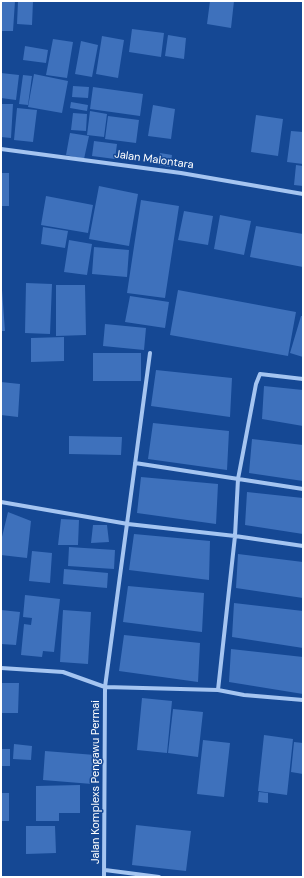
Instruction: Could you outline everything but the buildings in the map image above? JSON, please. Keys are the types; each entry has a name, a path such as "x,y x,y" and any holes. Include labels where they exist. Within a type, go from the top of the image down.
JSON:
{"street":[{"name":"Jalan Malontara","path":"1,148 181,173 303,194"},
{"name":"Jalan Komplexs Pengawu Permai","path":"104,877 105,688 150,353"},
{"path":"218,690 234,536 238,479 256,384 260,374 303,379"},
{"path":"135,463 303,489"},
{"path":"1,502 128,524 234,536 303,546"},
{"name":"Jalan Komplexs Pengawu Permai","path":"1,668 63,672 105,688 218,690 244,695 303,700"},
{"path":"105,870 159,877"}]}
